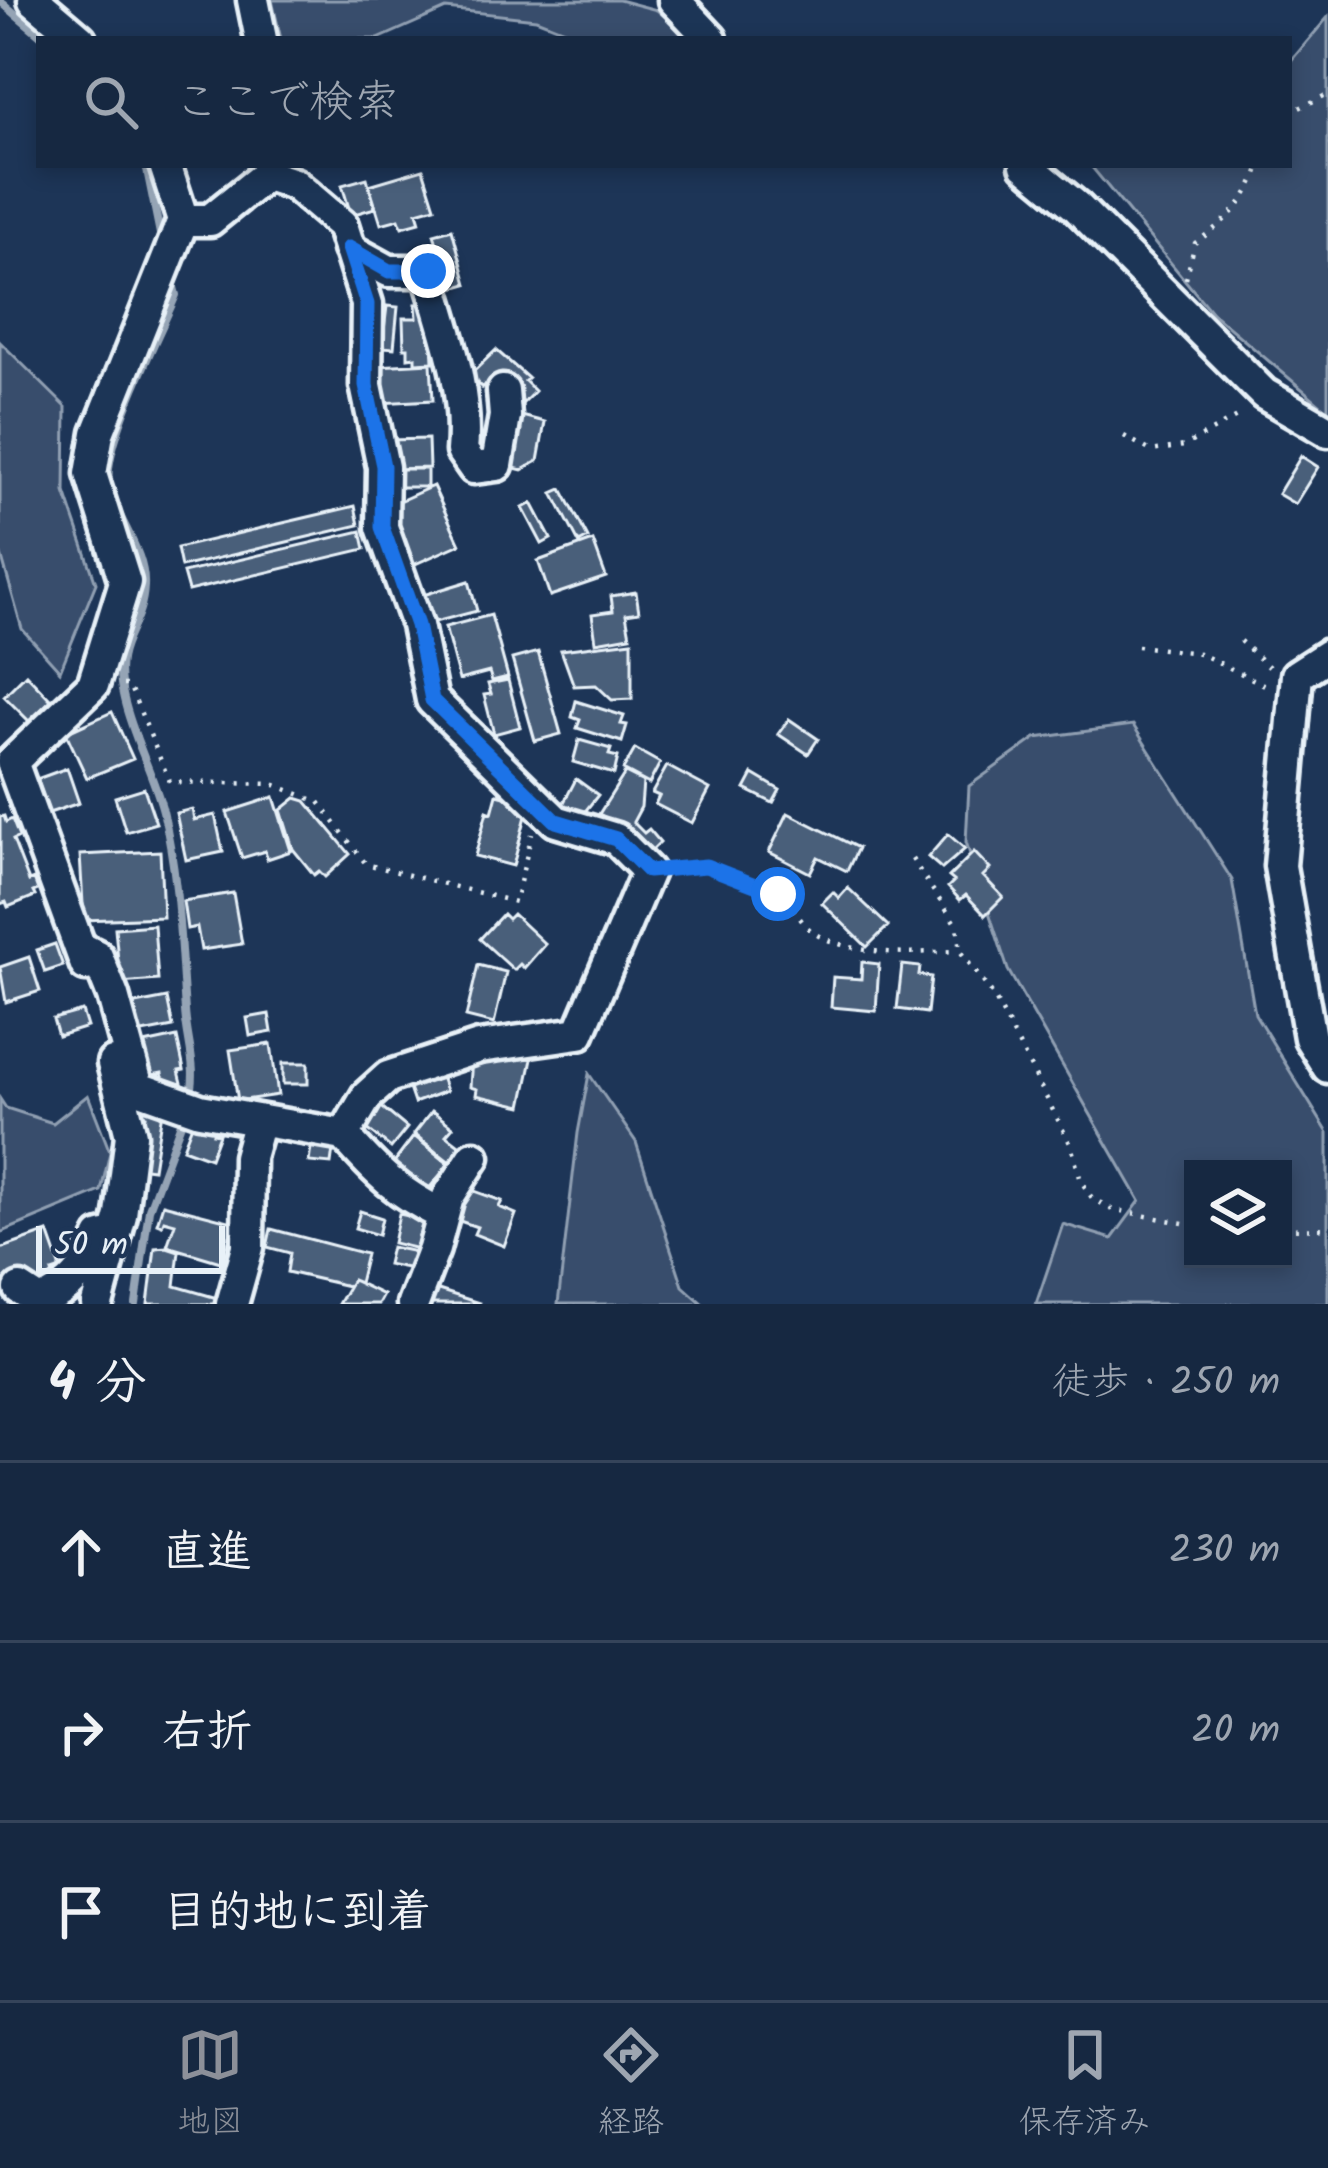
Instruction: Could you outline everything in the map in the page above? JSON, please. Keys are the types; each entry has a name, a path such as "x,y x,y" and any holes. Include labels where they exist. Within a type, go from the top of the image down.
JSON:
{"street":[{"path":"34,0 76,36"},
{"path":"253,0 260,36"},
{"path":"674,0 709,36"},
{"path":"98,1304 116,1234 131,1135 81,947 6,761 94,686 125,582 91,474 98,433 183,220 166,168"},
{"path":"1030,168 1077,207 1264,394 1328,430"},
{"path":"183,220 210,220 266,170 294,184 342,225 367,304 366,385 383,466 382,527 417,625 432,700 556,821 616,839 648,871 579,1033 479,1047 388,1077 367,1096 344,1135"},
{"path":"349,248 389,271 428,271 465,420 462,452 474,468 497,465 505,416 503,391"},
{"path":"1328,656 1297,676 1280,866 1310,1038 1328,1067"},
{"path":"81,947 98,956 138,1088 200,1110 344,1135 400,1194 443,1216"},
{"path":"232,1304 248,1247 249,1156 259,1121"},
{"path":"413,1304 448,1197 474,1157"},
{"path":"20,1289 40,1302 61,1294 90,1262 100,1237 116,1234"}],"path":[{"path":"1292,112 1328,94"},
{"path":"1179,308 1195,243 1232,216 1254,186 1259,168"},
{"path":"1124,436 1151,451 1184,446 1238,418 1264,394"},
{"path":"1137,646 1199,653 1293,700"},
{"path":"94,686 128,686 170,782 273,784 319,802 366,864 515,902 533,830 546,812"},
{"path":"913,859 957,926 960,950 993,995 1071,1145 1081,1180 1093,1198 1112,1209 1184,1223"},
{"path":"648,871 706,866 778,894 814,934 857,949 896,954 960,950"},
{"path":"1292,1229 1328,1228"}],"shaded area":[{"path":"272,0 619,0 657,10 687,36 579,36 536,19 446,9 385,36 280,36"},
{"path":"1328,17 1328,411 1212,313 1092,168 1292,168 1292,59"},
{"path":"0,342 66,407 65,492 96,583 60,671 22,629 0,551"},
{"path":"1133,725 1232,880 1255,1014 1328,1133 1328,1304 1036,1304 1063,1224 1112,1239 1140,1201 1008,970 966,842 969,786 1036,738"},
{"path":"589,1074 636,1142 683,1286 703,1304 558,1304"},
{"path":"88,1095 110,1152 101,1191 0,1233 0,1099 6,1108 53,1123"}],"building":[{"path":"423,169 435,207 417,212 420,222 402,227 399,219 381,224 369,185"},
{"path":"367,178 375,208 351,215 342,185"},
{"path":"452,229 467,284 450,289 434,234"},
{"path":"430,303 433,362 415,363 404,348 403,318 417,318 416,304"},
{"path":"387,306 398,307 394,348 382,347"},
{"path":"496,350 528,378 525,381 535,391 510,416 470,375"},
{"path":"431,363 433,400 379,403 377,366"},
{"path":"518,415 545,422 538,461 522,470 510,467"},
{"path":"428,439 429,468 389,469 388,440"},
{"path":"1301,456 1318,467 1295,504 1278,494"},
{"path":"397,469 427,469 427,487 398,487"},
{"path":"433,486 460,544 413,565 391,505"},
{"path":"562,489 588,538 579,543 553,493"},
{"path":"532,503 551,539 542,544 523,508"},
{"path":"355,506 359,525 181,567 177,548"},
{"path":"361,531 365,549 188,591 183,573"},
{"path":"593,541 606,577 550,596 538,561"},
{"path":"469,581 477,611 431,623 423,595"},
{"path":"636,592 639,612 626,614 630,636 596,642 592,614 613,611 611,596"},
{"path":"491,615 508,677 492,681 489,672 459,680 445,627"},
{"path":"632,641 632,699 612,700 596,685 574,686 561,650"},
{"path":"538,652 561,734 535,741 512,659"},
{"path":"26,674 51,700 30,722 4,696"},
{"path":"508,680 520,727 494,734 484,695 491,694 488,684"},
{"path":"576,701 624,716 621,724 627,725 622,742 577,728 580,720 572,717"},
{"path":"112,712 133,759 87,778 66,733"},
{"path":"789,719 818,739 808,754 778,734"},
{"path":"579,740 611,749 609,755 618,757 614,774 573,762"},
{"path":"635,749 660,763 649,784 623,770"},
{"path":"667,766 710,789 692,823 655,804 659,796 652,793"},
{"path":"67,768 79,803 49,813 37,779"},
{"path":"625,773 643,782 641,807 633,822 644,833 649,829 660,842 647,855 623,827 599,814"},
{"path":"753,774 780,790 773,803 745,789"},
{"path":"576,779 598,795 583,814 562,806"},
{"path":"144,788 156,823 126,832 115,797"},
{"path":"497,794 517,799 515,805 528,808 513,866 475,856 487,811 492,813"},
{"path":"274,797 291,851 267,859 265,851 242,858 227,812"},
{"path":"296,798 306,801 350,854 325,877 319,871 314,875 293,849 281,810"},
{"path":"192,809 194,820 215,815 223,852 186,860 176,813"},
{"path":"788,813 858,848 847,871 818,857 810,873 769,852"},
{"path":"0,817 6,822 12,819 19,837 13,840 29,881 34,879 38,890 35,896 8,907 6,902 0,904"},
{"path":"948,834 965,849 942,869 928,857"},
{"path":"160,851 163,917 84,920 80,855"},
{"path":"974,852 990,869 983,876 1003,897 985,915 966,895 960,900 948,887 954,881 949,877"},
{"path":"848,888 888,926 867,947 822,903 833,892 839,898"},
{"path":"233,893 242,944 201,950 197,927 187,929 183,901"},
{"path":"503,914 508,919 513,914 545,944 524,968 520,964 514,970 480,939"},
{"path":"154,925 158,980 120,983 115,928"},
{"path":"55,944 63,966 45,972 37,950"},
{"path":"29,957 40,991 6,1002 0,967"},
{"path":"862,962 879,964 876,1011 831,1007 833,977 861,979"},
{"path":"478,965 506,972 494,1024 466,1017"},
{"path":"902,965 920,967 919,975 931,977 927,1013 897,1009"},
{"path":"167,998 173,1027 137,1034 131,1005"},
{"path":"82,1011 87,1027 58,1036 53,1019"},
{"path":"269,1014 272,1032 250,1036 247,1018"},
{"path":"177,1037 182,1083 165,1086 162,1073 142,1077 135,1046"},
{"path":"271,1044 278,1095 238,1101 230,1050"},
{"path":"499,1051 532,1059 522,1106 476,1095 477,1089 470,1087 472,1058"},
{"path":"283,1063 308,1063 308,1084 283,1084"},
{"path":"438,1068 446,1091 414,1103 406,1080"},
{"path":"142,1099 163,1105 153,1169 137,1167 146,1116 140,1115"},
{"path":"378,1104 407,1128 391,1148 362,1125"},
{"path":"432,1111 453,1127 446,1135 463,1148 451,1163 414,1134"},
{"path":"195,1117 216,1124 213,1133 219,1134 210,1158 183,1148"},
{"path":"414,1136 449,1164 427,1191 399,1169 395,1173 389,1169"},
{"path":"312,1140 334,1142 331,1164 309,1162"},
{"path":"466,1188 502,1201 499,1207 516,1214 504,1246 474,1234 477,1227 454,1219"},
{"path":"163,1204 233,1222 224,1263 167,1246 175,1223 157,1223"},
{"path":"360,1211 382,1218 378,1235 355,1228"},
{"path":"399,1214 424,1219 418,1249 393,1243"},
{"path":"271,1229 366,1254 359,1283 352,1280 348,1286 287,1272 290,1253 267,1247"},
{"path":"48,1232 61,1269 52,1272 55,1281 39,1287 35,1278 10,1287 8,1282 0,1285 0,1249"},
{"path":"391,1247 416,1252 412,1269 387,1264"},
{"path":"155,1248 179,1251 175,1286 217,1298 217,1304 148,1304"},
{"path":"352,1280 383,1295 378,1304 338,1304"},
{"path":"429,1287 479,1303 423,1304"}],"waterway":[{"path":"0,1 41,36"},
{"path":"147,168 162,244"},
{"path":"171,276 176,295 123,417 109,465 109,483 143,573 142,602 123,650 120,679 163,811 172,861 193,1067 189,1101"},
{"path":"136,1304 149,1209 184,1115"}],"route":[{"path":"428,271 389,271 349,248 367,304 366,385 383,466 382,527 417,625 432,700 556,821 616,839 648,871 706,866 778,894"}]}
